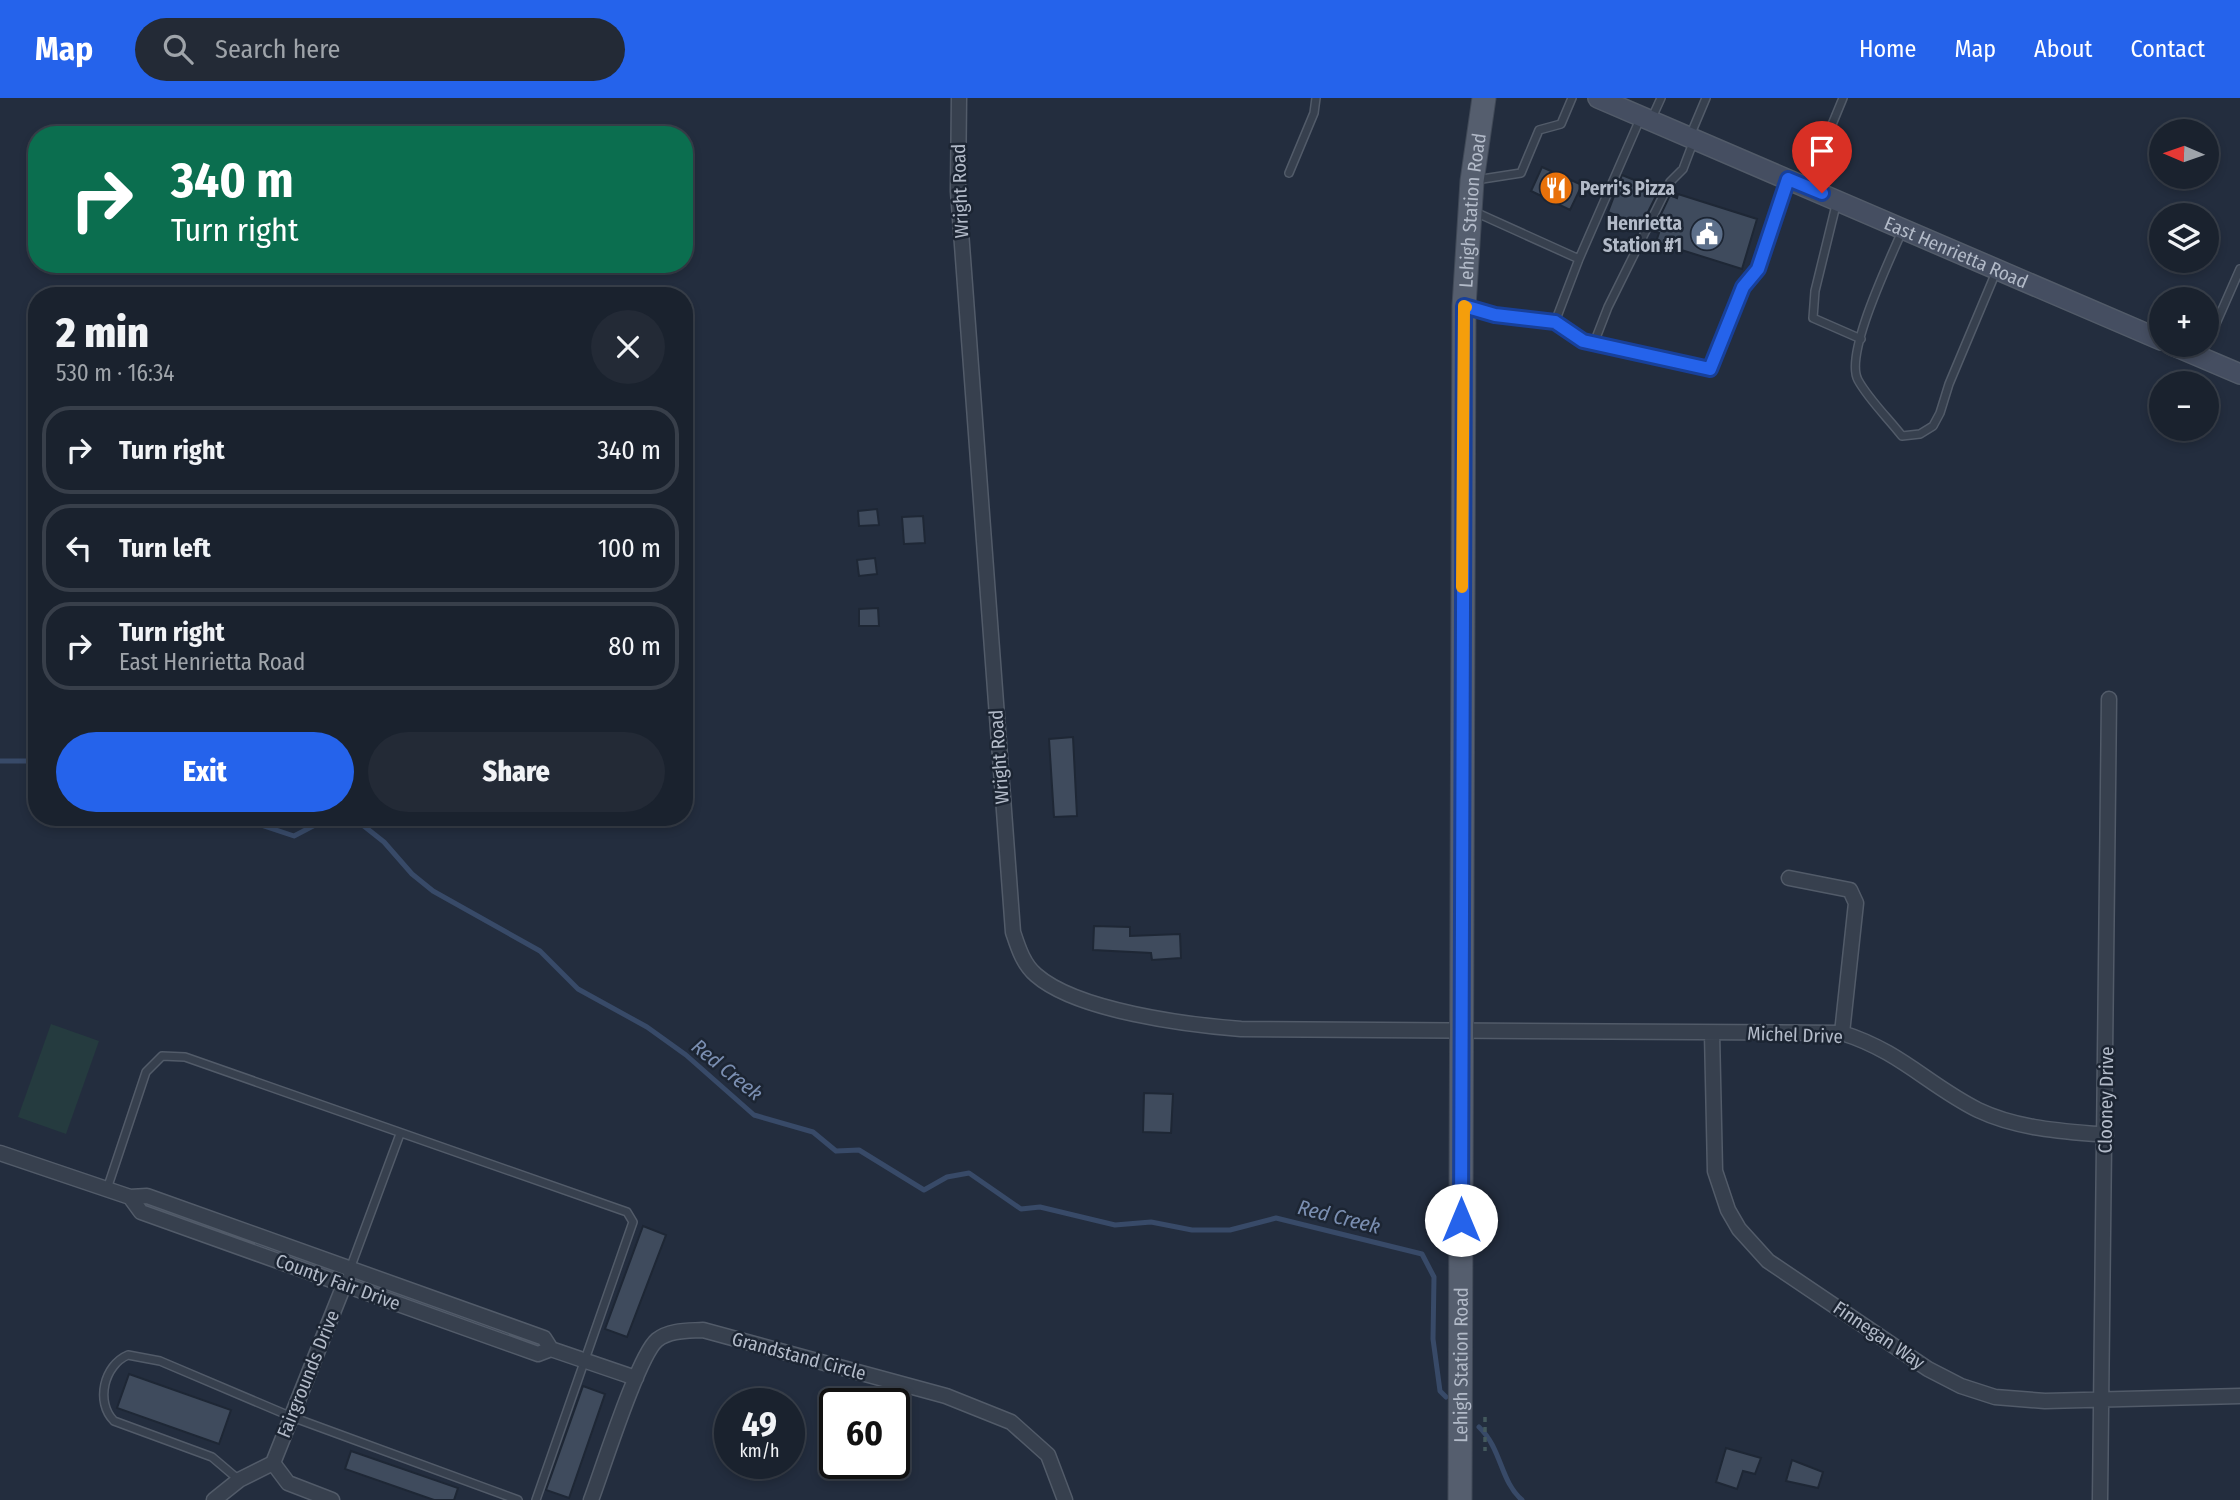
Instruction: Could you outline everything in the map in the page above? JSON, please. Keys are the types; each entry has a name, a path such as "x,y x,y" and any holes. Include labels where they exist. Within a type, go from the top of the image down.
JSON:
{"main road":[{"name":"Lehigh Station Road","path":"1460,1500 1464,306 1472,181 1484,98"},
{"name":"East Henrietta Road","path":"1598,98 2149,335"},
{"path":"2216,357 2240,374"}],"street":[{"name":"Wright Road","path":"959,98 960,219 1013,932 1021,954 1034,974 1052,986 1144,1017 1188,1025 1241,1030 1461,1031"},
{"name":"Clooney Drive","path":"2100,1500 2109,699"},
{"path":"1789,878 1850,891 1856,903 1842,1033"},
{"name":"Michel Drive","path":"1461,1031 1842,1033 1875,1044 1976,1109 1998,1118 2048,1130 2106,1135"},
{"name":"Finnegan Way","path":"1712,1033 1715,1171 1728,1210 1752,1245 1768,1261 1905,1354 1961,1387 1995,1397 2045,1401 2240,1396"},
{"name":"County Fair Drive","path":"0,1153 131,1197 141,1212 346,1277 538,1354 551,1349 636,1378"},
{"name":"Fairgrounds Drive","path":"273,1463 346,1277"},
{"name":"Grandstand Circle","path":"592,1500 636,1378 655,1341 674,1331 704,1330 946,1396 1011,1422 1048,1455 1065,1500"},
{"path":"214,1500 239,1480 273,1463 288,1483 332,1500"}],"lane":[{"path":"1289,173 1314,113 1316,98"},
{"path":"1472,181 1521,173 1539,130 1561,124 1572,98"},
{"path":"1555,322 1579,260 1646,119 1661,98"},
{"path":"1594,343 1608,307 1670,182 1683,169 1706,98"},
{"path":"1464,306 1495,315 1555,322 1583,341 1710,369 1743,287 1758,269 1797,182 1843,98"},
{"path":"1837,200 1815,291 1813,317 1861,338"},
{"path":"1471,210 1579,260"},
{"path":"1903,228 1861,338 1855,366 1858,380 1902,436 1920,434 1933,426 1997,268"},
{"path":"2219,317 2240,269"},
{"path":"107,1189 146,1072 162,1056 186,1057 627,1212 634,1222 536,1500"},
{"path":"346,1277 400,1134"},
{"path":"239,1480 212,1457 114,1421 107,1414 103,1397 107,1379 116,1363 128,1355 160,1361 292,1417 518,1500"}],"path":[{"path":"1485,1417 1485,1451"}],"green space":[{"path":"51,1024 99,1041 66,1134 18,1117"}],"building":[{"name":"Perri's Pizza","path":"1542,167 1582,185 1570,210 1531,191"},
{"path":"1622,175 1659,190 1641,226 1608,212"},
{"name":"Henrietta Station #1","path":"1678,194 1757,219 1742,269 1656,242 1659,233 1653,231 1670,195 1677,198"},
{"path":"877,509 879,525 859,526 858,511"},
{"path":"923,516 925,543 904,544 902,517"},
{"path":"875,558 877,574 859,576 857,560"},
{"path":"878,608 879,626 859,626 859,609"},
{"path":"1073,737 1077,816 1054,817 1049,739"},
{"path":"1094,926 1130,927 1130,936 1180,934 1181,958 1152,960 1151,953 1093,950"},
{"path":"1144,1093 1173,1094 1171,1133 1143,1132"},
{"path":"643,1226 666,1235 627,1337 605,1329"},
{"path":"129,1374 231,1410 219,1444 117,1408"},
{"path":"583,1386 605,1394 569,1498 546,1490"},
{"path":"1726,1448 1761,1458 1755,1474 1743,1471 1737,1489 1716,1482"},
{"path":"351,1451 458,1488 454,1500 434,1500 345,1469"},
{"path":"1792,1460 1823,1472 1818,1488 1786,1481"}],"waterway":[{"name":"Red Creek","path":"0,761 28,761"},
{"name":"Red Creek","path":"264,826 294,836 313,826"},
{"name":"Red Creek","path":"364,826 384,842 412,874 433,891 540,951 578,989 647,1027 686,1055 754,1115 813,1132 836,1151 859,1150 924,1190 947,1177 969,1173 1021,1209 1040,1207 1115,1225 1151,1222 1192,1230 1230,1230 1276,1218 1422,1254 1434,1277 1433,1339 1440,1391 1446,1397"},
{"name":"Red Creek","path":"1479,1427 1492,1445 1509,1484 1522,1500"}],"slow traffic":[{"path":"1462,587 1462,399 1464,306 1466,307"}],"place":[{"name":"Perri's Pizza","path":"1556,188"},
{"name":"Henrietta Station #1","path":"1707,234"}],"route":[{"path":"1461,1220 1464,306 1495,315 1555,322 1583,341 1710,369 1743,287 1758,269 1788,179 1822,193"}]}
